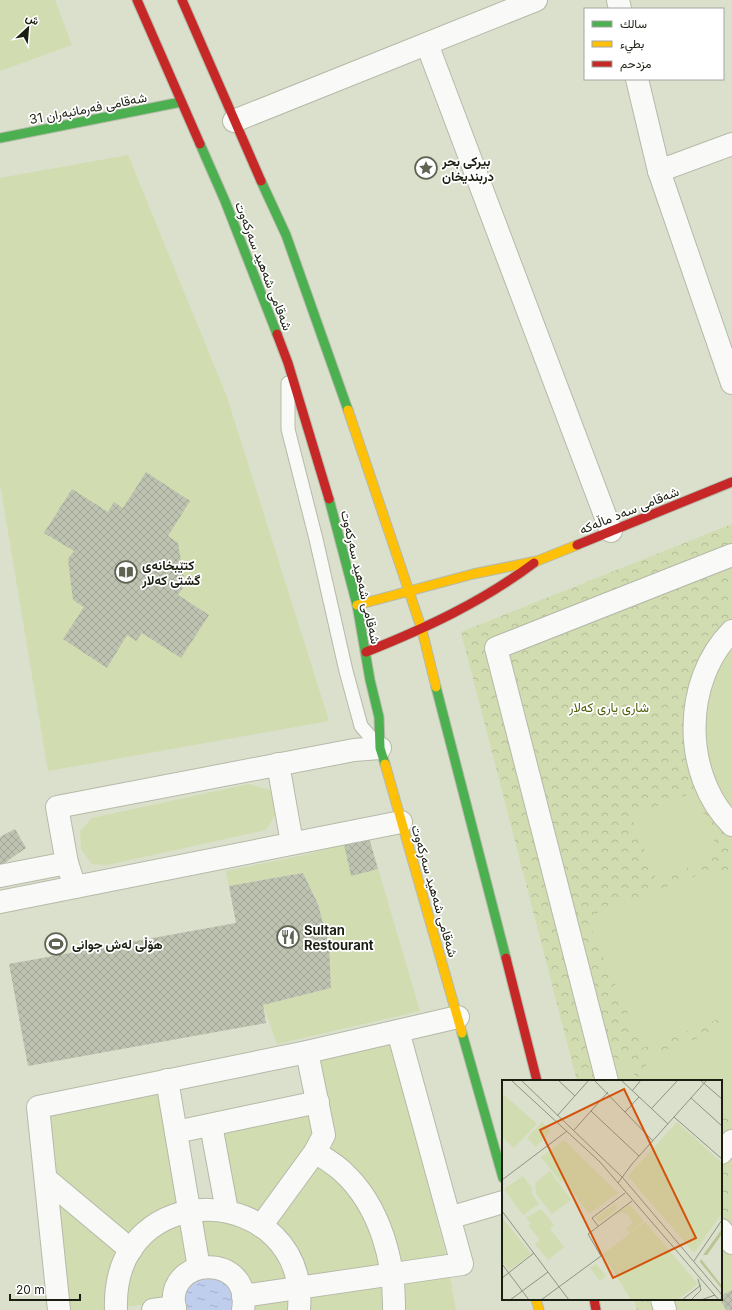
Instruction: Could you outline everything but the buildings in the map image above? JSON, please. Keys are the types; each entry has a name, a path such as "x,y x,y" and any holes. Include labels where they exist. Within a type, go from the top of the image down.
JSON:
{"main road":[{"name":"شەقامی شەهید سەرکەوت","path":"137,0 225,201 288,363 338,528 357,605 379,717 380,748 502,1174"},
{"path":"182,0 234,121 286,235 369,467 422,630 537,1080"},
{"name":"شەقامی فەرمانبەران 31","path":"0,138 181,102"},
{"name":"شەقامی سەد ماڵەکە","path":"537,561 732,482"},
{"path":"357,605 408,590 504,567 537,561"},
{"path":"366,652 422,630 484,599 537,561"},
{"path":"536,1300 539,1310"},
{"path":"594,1300 596,1310"}],"street":[{"path":"234,121 536,0"},
{"path":"427,44 611,531"},
{"path":"637,80 659,171 732,383"},
{"path":"659,171 732,144"},
{"path":"607,1080 496,648 732,555"},
{"path":"732,631 714,656 703,680 696,704 694,730 697,755 704,780 715,803 732,825"},
{"path":"75,886 67,863 57,808 278,764 354,750 380,748"},
{"path":"278,764 292,843"},
{"path":"0,902 401,822"},
{"path":"0,876 67,863"},
{"path":"59,1310 38,1107 307,1052 458,1017"},
{"path":"153,1310 175,1308 174,1295 178,1285 189,1273 199,1268 217,1268 228,1272 237,1281 243,1303 298,1288 462,1264 398,1031"},
{"path":"262,1226 316,1152 324,1135 307,1052"},
{"path":"167,1080 199,1268"},
{"path":"176,1132 318,1102"},
{"path":"211,1125 227,1211"},
{"path":"722,1152 732,1142"},
{"path":"316,1152 343,1172 366,1202 385,1242 393,1274 394,1310"},
{"path":"46,1179 131,1250"},
{"path":"459,1215 502,1202"},
{"path":"116,1310 117,1283 121,1268 131,1250 146,1232 171,1216 190,1211 215,1209 243,1216 262,1226 279,1243 294,1270 298,1288 299,1310"},
{"path":"722,1231 732,1242"},
{"path":"662,1300 665,1310"}],"lane":[{"path":"288,363 288,429 361,726 380,748"}],"green space":[{"path":"0,0 55,0 72,45 0,71"},
{"path":"128,155 227,397 329,721 48,771 0,484 0,178"},
{"name":"شاری یاری کەلار","path":"732,524 732,1310 637,1310 634,1300 722,1300 722,1080 577,1080 461,632"},
{"path":"732,643 732,813 711,777 702,731 709,685"},
{"path":"249,784 270,790 277,812 266,830 107,865 92,864 81,849 80,831 92,818"},
{"path":"695,792 719,854 657,881 631,816"},
{"path":"369,838 420,1011 277,1044 263,1005 331,988 329,946 318,904 303,873 229,886 226,871 300,856"},
{"path":"720,867 732,896 732,1014 643,1048 586,917"},
{"path":"732,1026 732,1104 722,1109 722,1080 653,1080 643,1058"},
{"path":"393,1043 447,1259 399,1267 333,1152 313,1060"},
{"path":"629,1063 637,1080 618,1080 615,1068"},
{"path":"164,1091 183,1204 113,1266 108,1292 107,1310 69,1310 47,1113"},
{"path":"313,1115 335,1174 365,1215 383,1269 307,1281 233,1204 221,1131"},
{"path":"197,1218 233,1222 256,1234 270,1248 280,1265 288,1284 247,1290 206,1262"},
{"path":"181,1221 193,1264 168,1302 124,1307 127,1276 147,1242"},
{"path":"722,1253 732,1261 732,1310 675,1310 673,1300 722,1300"},
{"path":"449,1272 456,1310 402,1310 401,1279"},
{"path":"385,1281 386,1310 309,1310 309,1295"},
{"path":"289,1294 289,1310 248,1310 249,1303"}],"water":[{"path":"207,1272 233,1285 236,1310 181,1310 183,1287"}],"traffic: fast":[{"path":"0,138 181,102"},
{"path":"200,144 225,201 277,334"},
{"path":"261,181 286,235 348,410"},
{"path":"329,499 357,605 370,680 379,717 380,748 385,764"},
{"path":"436,687 506,958"},
{"path":"462,1033 502,1174"}],"traffic: slow":[{"path":"348,410 422,630 436,687"},
{"path":"357,605 473,574 537,561 577,545"},
{"path":"385,764 462,1033"},
{"path":"536,1300 539,1310"}],"traffic: jam":[{"path":"137,0 200,144"},
{"path":"182,0 261,181"},
{"path":"277,334 288,363 329,499"},
{"path":"577,545 732,482"},
{"path":"366,652 432,624 474,602 534,563"},
{"path":"506,958 537,1080"},
{"path":"594,1300 596,1310"}],"place":[{"name":"بيركى بحر دربنديخان","path":"426,168"},
{"name":"کتێبخانەی گشتی کەلار","path":"126,572"},
{"name":"Sultan Restourant","path":"288,937"},
{"name":"هۆڵی لەش جوانی","path":"56,944"}]}
